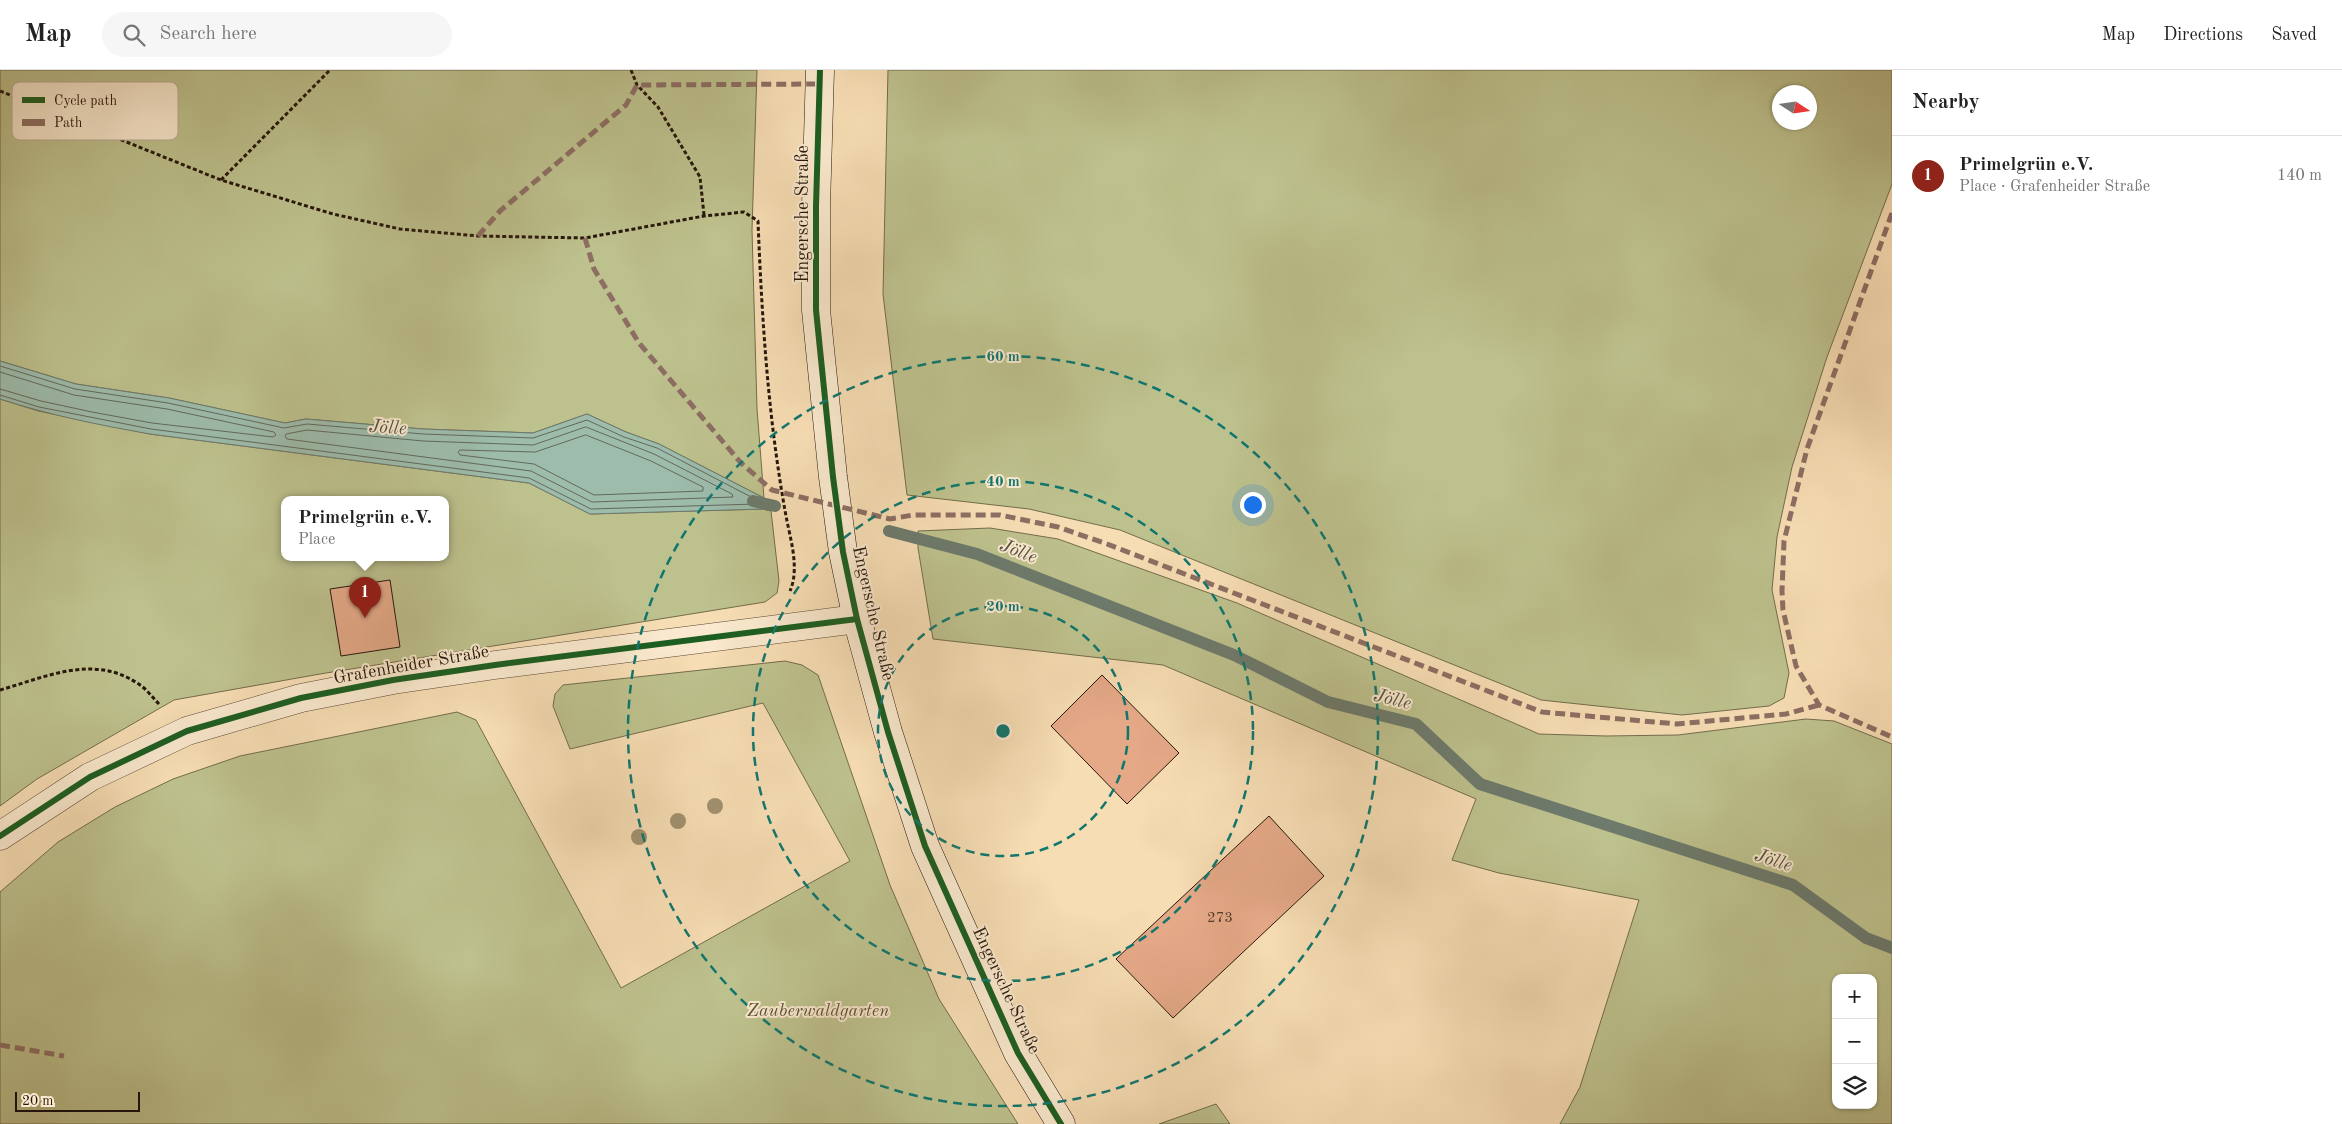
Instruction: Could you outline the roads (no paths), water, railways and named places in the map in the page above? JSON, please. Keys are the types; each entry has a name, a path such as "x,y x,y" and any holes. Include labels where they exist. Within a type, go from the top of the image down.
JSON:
{"main road":[{"name":"Engersche Straße","path":"820,70 816,206 816,310 833,477 843,552 857,619 888,732 925,846 1018,1053 1061,1124"},
{"name":"Grafenheider Straße","path":"0,836 90,777 187,731 301,698 393,680 750,631 857,619"}],"water":[{"path":"0,361 76,384 169,398 285,423 306,419 423,429 533,433 587,414 626,432 659,444 764,498 771,511 763,509 590,514 529,483 150,434 112,427 56,415 0,399"}],"waterway":[{"name":"Jölle","path":"753,501 775,506"},
{"name":"Jölle","path":"889,531 977,554 1234,655 1328,702 1416,724 1480,784 1793,885 1866,938 1892,948"}],"place":[{"name":"Primelgrün e.V.","path":"365,618"}],"park label":[{"name":"Zauberwaldgarten","path":"818,1010"}]}
